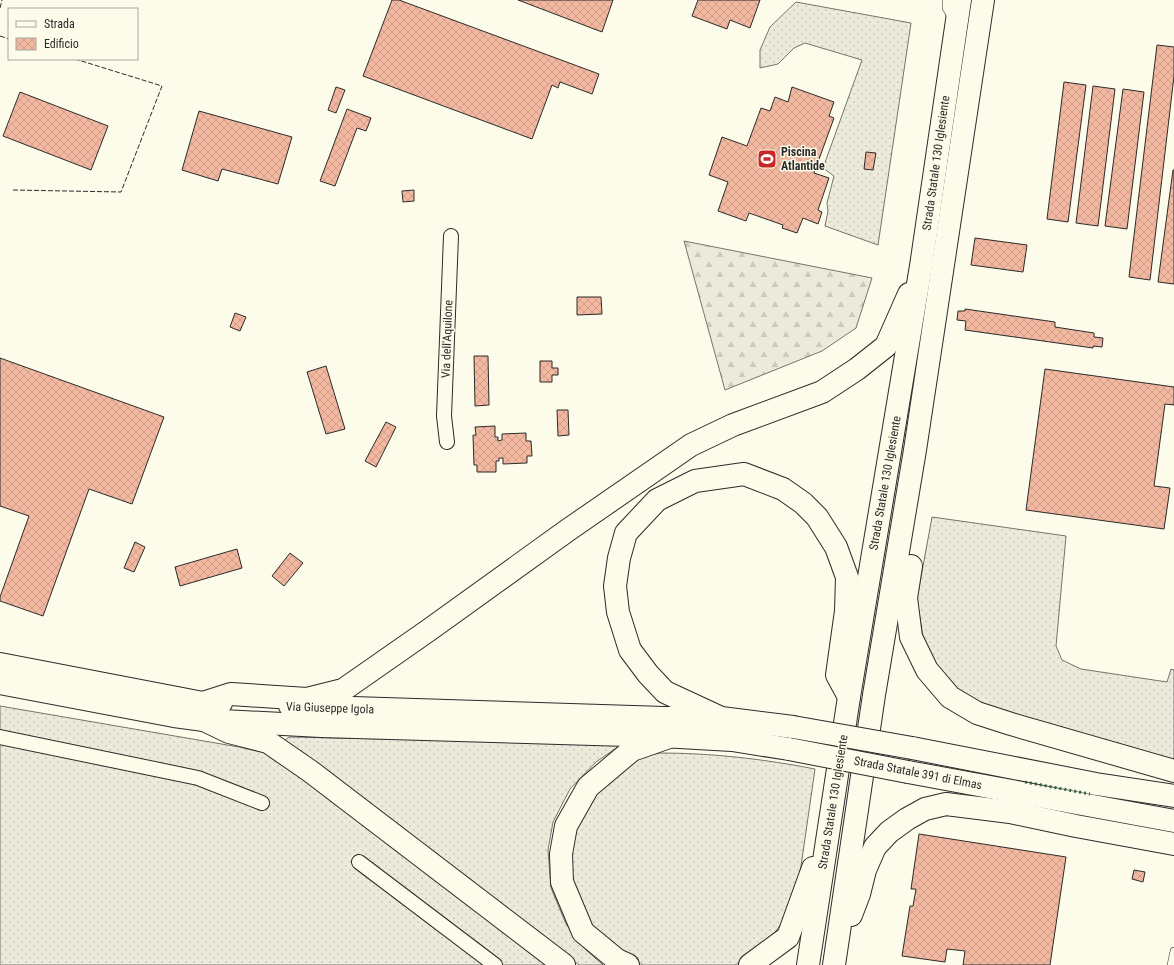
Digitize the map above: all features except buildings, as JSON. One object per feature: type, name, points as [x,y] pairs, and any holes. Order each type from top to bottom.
[{"type":"main road","name":"Strada Statale 130 Iglesiente","points":[[808,965],[849,697],[921,266],[960,0]]},
{"type":"main road","name":"Strada Statale 130 Iglesiente","points":[[834,961],[874,695],[915,450],[983,0]]},
{"type":"main road","points":[[564,965],[310,771],[268,742],[229,732],[203,712],[231,694],[307,698],[343,690],[430,630],[568,530],[691,445],[733,425],[822,392],[857,369],[886,346],[921,266]]},
{"type":"main road","points":[[915,450],[921,491],[906,598],[911,637],[927,670],[950,697],[977,713],[1174,771]]},
{"type":"main road","points":[[721,718],[665,692],[652,679],[630,650],[618,612],[615,586],[619,558],[626,533],[657,500],[695,481],[744,474],[783,489],[803,503],[817,517],[836,547],[847,577],[846,611],[837,675],[849,697]]},
{"type":"main road","name":"Via Giuseppe Igola","points":[[0,664],[203,712]]},
{"type":"main road","name":"Via Giuseppe Igola","points":[[0,683],[174,716],[203,712],[326,708],[666,730]]},
{"type":"main road","name":"Strada Statale 391 di Elmas","points":[[666,730],[721,718],[792,727],[912,748],[1096,784],[1174,796]]},
{"type":"main road","points":[[628,965],[617,960],[583,932],[562,882],[561,854],[566,826],[588,787],[632,750],[666,730]]},
{"type":"main road","name":"Strada Statale 391 di Elmas","points":[[666,730],[789,749],[1174,821]]},
{"type":"main road","points":[[834,961],[859,894],[865,870],[875,847],[889,832],[907,819],[925,809],[946,804],[1010,812],[1174,844]]},
{"type":"main road","points":[[750,965],[788,936],[830,824]]},
{"type":"street","name":"Via dell'Aquilone","points":[[447,442],[444,416],[451,236]]},
{"type":"street","points":[[0,736],[198,778],[262,803]]},
{"type":"street","points":[[359,862],[495,965]]},
{"type":"lane","points":[[946,0],[946,8],[956,25]]},
{"type":"lane","points":[[1171,965],[1174,951]]},
{"type":"green space","points":[[796,2],[911,23],[878,245],[825,226],[828,211],[827,203],[834,176],[823,168],[862,60],[805,43],[794,48],[778,64],[760,68],[760,50],[770,27]]},
{"type":"green space","points":[[684,241],[872,278],[856,328],[822,351],[725,390]]},
{"type":"green space","points":[[932,517],[1066,536],[1056,646],[1062,660],[1081,669],[1167,682],[1171,669],[1174,670],[1174,762],[986,705],[971,698],[953,685],[939,669],[924,643],[917,599]]},
{"type":"green space","points":[[0,706],[239,747],[269,754],[283,762],[548,965],[0,965]]},
{"type":"green space","points":[[289,737],[622,744],[596,762],[570,789],[553,822],[548,850],[551,888],[566,924],[586,950],[603,965],[579,965],[457,870],[284,741]]},
{"type":"green space","points":[[659,753],[738,757],[815,769],[798,887],[784,920],[770,939],[750,958],[735,965],[643,965],[620,954],[597,934],[580,908],[569,880],[568,852],[578,819],[592,791],[636,759]]},
{"type":"hedge","points":[[1025,782],[1090,794]]},
{"type":"fence","points":[[0,8],[2,0]]},
{"type":"fence","points":[[0,36],[8,39]]},
{"type":"fence","points":[[13,190],[121,192],[162,86],[78,60]]},
{"type":"place","name":"Piscina Atlantide","points":[[767,159]]}]
